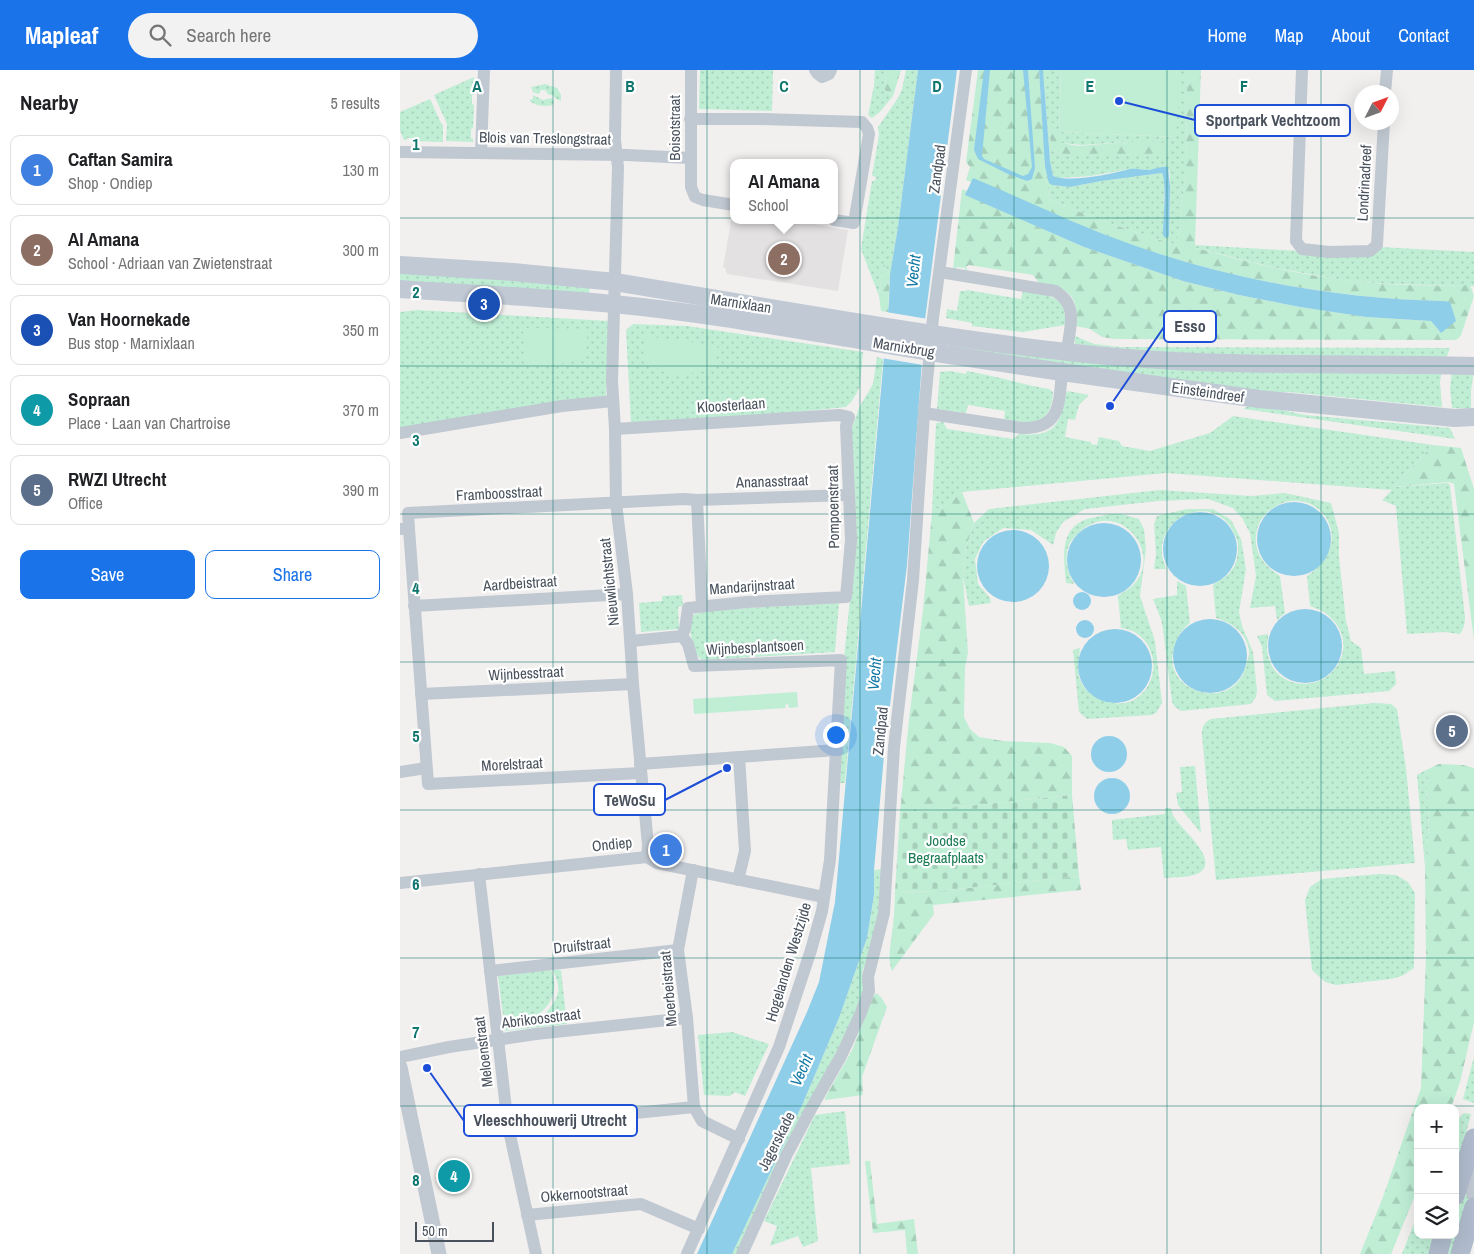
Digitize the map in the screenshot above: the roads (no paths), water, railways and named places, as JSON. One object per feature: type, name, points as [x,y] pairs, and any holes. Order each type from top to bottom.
[{"type":"main road","name":"Marnixlaan","points":[[400,265],[512,272],[615,282],[866,332]]},
{"type":"main road","name":"Marnixlaan","points":[[400,289],[542,297],[615,304],[721,318],[866,332]]},
{"type":"main road","name":"Marnixbrug","points":[[866,332],[945,336]]},
{"type":"main road","name":"Marnixbrug","points":[[866,332],[943,354]]},
{"type":"main road","name":"Einsteindreef","points":[[945,336],[1024,348],[1204,363],[1474,366]]},
{"type":"main road","name":"Einsteindreef","points":[[943,354],[1062,372],[1305,404],[1454,418],[1474,417]]},
{"type":"main road","points":[[1456,1194],[1470,1168],[1474,1138]]},
{"type":"main road","points":[[1460,1254],[1474,1207]]},
{"type":"main road","points":[[1438,1254],[1443,1239]]},
{"type":"street","points":[[481,153],[484,70]]},
{"type":"street","points":[[615,304],[618,167],[616,156],[616,70]]},
{"type":"street","name":"Boisotstraat","points":[[691,70],[691,186],[695,197],[730,204]]},
{"type":"street","points":[[815,70],[822,77],[829,74],[831,70]]},
{"type":"street","name":"Zandpad","points":[[869,991],[868,977],[884,912],[894,747],[913,580],[924,413],[933,318],[966,70]]},
{"type":"street","name":"Londrinadreef","points":[[1302,70],[1296,241],[1302,249],[1329,252],[1370,251],[1377,245],[1384,130]]},
{"type":"street","points":[[1386,85],[1387,70]]},
{"type":"street","points":[[690,119],[758,118],[862,122],[869,134],[854,223],[838,221]]},
{"type":"street","name":"Blois van Treslongstraat","points":[[400,152],[690,158]]},
{"type":"street","points":[[940,272],[1055,291],[1061,294],[1067,301],[1072,315],[1067,352]]},
{"type":"street","name":"Nieuwlichtstraat","points":[[615,304],[612,380],[616,503],[627,594],[633,684],[648,845],[647,857]]},
{"type":"street","points":[[924,413],[1022,428],[1035,428],[1045,425],[1053,418],[1058,408],[1062,372]]},
{"type":"street","points":[[400,433],[562,406],[613,401]]},
{"type":"street","name":"Kloosterlaan","points":[[615,428],[839,415],[849,417]]},
{"type":"street","name":"Pompoenstraat","points":[[846,597],[851,540],[848,495],[849,452],[846,426],[849,417]]},
{"type":"street","name":"Ananasstraat","points":[[616,503],[684,499],[848,495]]},
{"type":"street","points":[[697,500],[702,606]]},
{"type":"street","name":"Framboosstraat","points":[[404,529],[408,513],[616,503]]},
{"type":"street","points":[[400,772],[426,768],[414,606],[404,529]]},
{"type":"street","name":"Aardbeistraat","points":[[414,606],[627,594]]},
{"type":"street","name":"Mandarijnstraat","points":[[682,636],[688,608],[846,597]]},
{"type":"street","points":[[631,641],[682,636]]},
{"type":"street","name":"Wijnbesplantsoen","points":[[682,636],[688,644],[694,666],[841,660]]},
{"type":"street","name":"Hogelanden Westzijde","points":[[687,1254],[739,1139],[786,1026],[811,950],[824,897],[830,860],[838,750],[841,660]]},
{"type":"street","name":"Wijnbesstraat","points":[[421,694],[633,684]]},
{"type":"street","name":"Morelstraat","points":[[426,768],[428,784],[641,769],[739,757],[838,750]]},
{"type":"street","points":[[738,880],[745,851],[739,757]]},
{"type":"street","name":"Ondiep","points":[[400,883],[647,857],[657,863],[824,897]]},
{"type":"street","name":"Moerbeistraat","points":[[693,870],[678,950],[687,1018],[694,1107]]},
{"type":"street","name":"Meloenstraat","points":[[479,874],[508,1126],[536,1254]]},
{"type":"street","name":"Druifstraat","points":[[490,971],[678,950]]},
{"type":"street","name":"Jagerskade","points":[[742,1254],[786,1156],[841,1056],[869,991]]},
{"type":"street","name":"Abrikoosstraat","points":[[400,1057],[536,1034],[687,1018]]},
{"type":"street","points":[[400,1067],[404,1107],[439,1254]]},
{"type":"street","points":[[508,1126],[694,1107],[702,1120],[739,1139]]},
{"type":"street","points":[[1470,1168],[1474,1194]]},
{"type":"street","name":"Okkernootstraat","points":[[528,1215],[641,1204],[699,1230]]},
{"type":"water","name":"Vecht","points":[[918,70],[957,70],[925,320],[907,565],[884,755],[874,870],[874,895],[867,938],[839,1018],[803,1103],[732,1254],[697,1254],[819,982],[835,902],[890,274],[898,227]]},
{"type":"water","points":[[984,70],[990,70],[982,156],[984,159],[1023,176],[1028,174],[1032,167],[1023,70],[1028,70],[1035,168],[1032,179],[1027,181],[1008,174],[978,159],[974,150]]},
{"type":"water","points":[[1039,70],[1043,70],[1050,161],[1053,176],[1070,179],[1130,169],[1149,170],[1168,167],[1170,186],[1169,236],[1165,238],[1163,235],[1165,194],[1162,173],[1070,187],[1049,183],[1045,167]]},
{"type":"water","points":[[973,178],[1092,230],[1171,257],[1247,278],[1325,292],[1450,302],[1456,321],[1441,333],[1431,321],[1366,317],[1300,307],[1239,295],[1183,281],[1084,247],[965,195]]},
{"type":"water","points":[[1294,502],[1308,505],[1320,513],[1328,525],[1331,539],[1328,553],[1320,565],[1308,573],[1294,576],[1280,573],[1268,565],[1260,553],[1257,539],[1260,525],[1268,513],[1280,505]]},
{"type":"water","points":[[1200,512],[1214,515],[1226,523],[1234,535],[1237,549],[1234,563],[1226,575],[1214,583],[1200,586],[1186,583],[1174,575],[1166,563],[1163,549],[1166,535],[1174,523],[1186,515]]},
{"type":"water","points":[[1104,523],[1118,526],[1130,534],[1138,546],[1141,560],[1138,574],[1130,586],[1118,594],[1104,597],[1090,594],[1078,586],[1070,574],[1067,560],[1070,546],[1078,534],[1090,526]]},
{"type":"water","points":[[1020,530],[1039,540],[1047,552],[1049,566],[1047,580],[1039,592],[1027,600],[1006,602],[987,592],[979,580],[977,559],[987,540],[999,532]]},
{"type":"water","points":[[1082,592],[1090,597],[1091,601],[1086,609],[1082,610],[1074,605],[1073,601],[1078,593]]},
{"type":"water","points":[[1305,609],[1319,612],[1331,620],[1339,632],[1342,646],[1339,660],[1331,672],[1319,680],[1305,683],[1291,680],[1279,672],[1271,660],[1268,646],[1271,632],[1279,620],[1291,612]]},
{"type":"water","points":[[1210,619],[1224,622],[1236,630],[1244,642],[1247,656],[1244,670],[1236,682],[1224,690],[1210,693],[1196,690],[1184,682],[1176,670],[1173,656],[1176,642],[1184,630],[1196,622]]},
{"type":"water","points":[[1085,620],[1093,625],[1094,629],[1089,637],[1085,638],[1077,633],[1076,629],[1081,621]]},
{"type":"water","points":[[1115,629],[1129,632],[1141,640],[1149,652],[1152,666],[1149,680],[1141,692],[1129,700],[1115,703],[1101,700],[1089,692],[1081,680],[1078,666],[1081,652],[1089,640],[1101,632]]},
{"type":"water","points":[[1109,736],[1122,741],[1127,754],[1122,767],[1109,772],[1096,767],[1091,754],[1096,741]]},
{"type":"water","points":[[1112,778],[1119,779],[1125,783],[1129,789],[1129,803],[1125,809],[1119,813],[1112,814],[1105,813],[1099,809],[1095,803],[1094,796],[1095,789],[1099,783],[1105,779]]},
{"type":"place","name":"Sportpark Vechtzoom","points":[[1119,101]]},
{"type":"place","name":"Al Amana","points":[[784,259]]},
{"type":"place","name":"Van Hoornekade","points":[[484,304]]},
{"type":"place","name":"Esso","points":[[1110,406]]},
{"type":"place","name":"RWZI Utrecht","points":[[1452,731]]},
{"type":"place","name":"TeWoSu","points":[[727,768]]},
{"type":"place","name":"Caftan Samira","points":[[666,850]]},
{"type":"place","name":"Vleeschhouwerij Utrecht","points":[[427,1068]]},
{"type":"place","name":"Sopraan","points":[[454,1176]]},
{"type":"park label","name":"Joodse Begraafplaats","points":[[946,848]]}]
